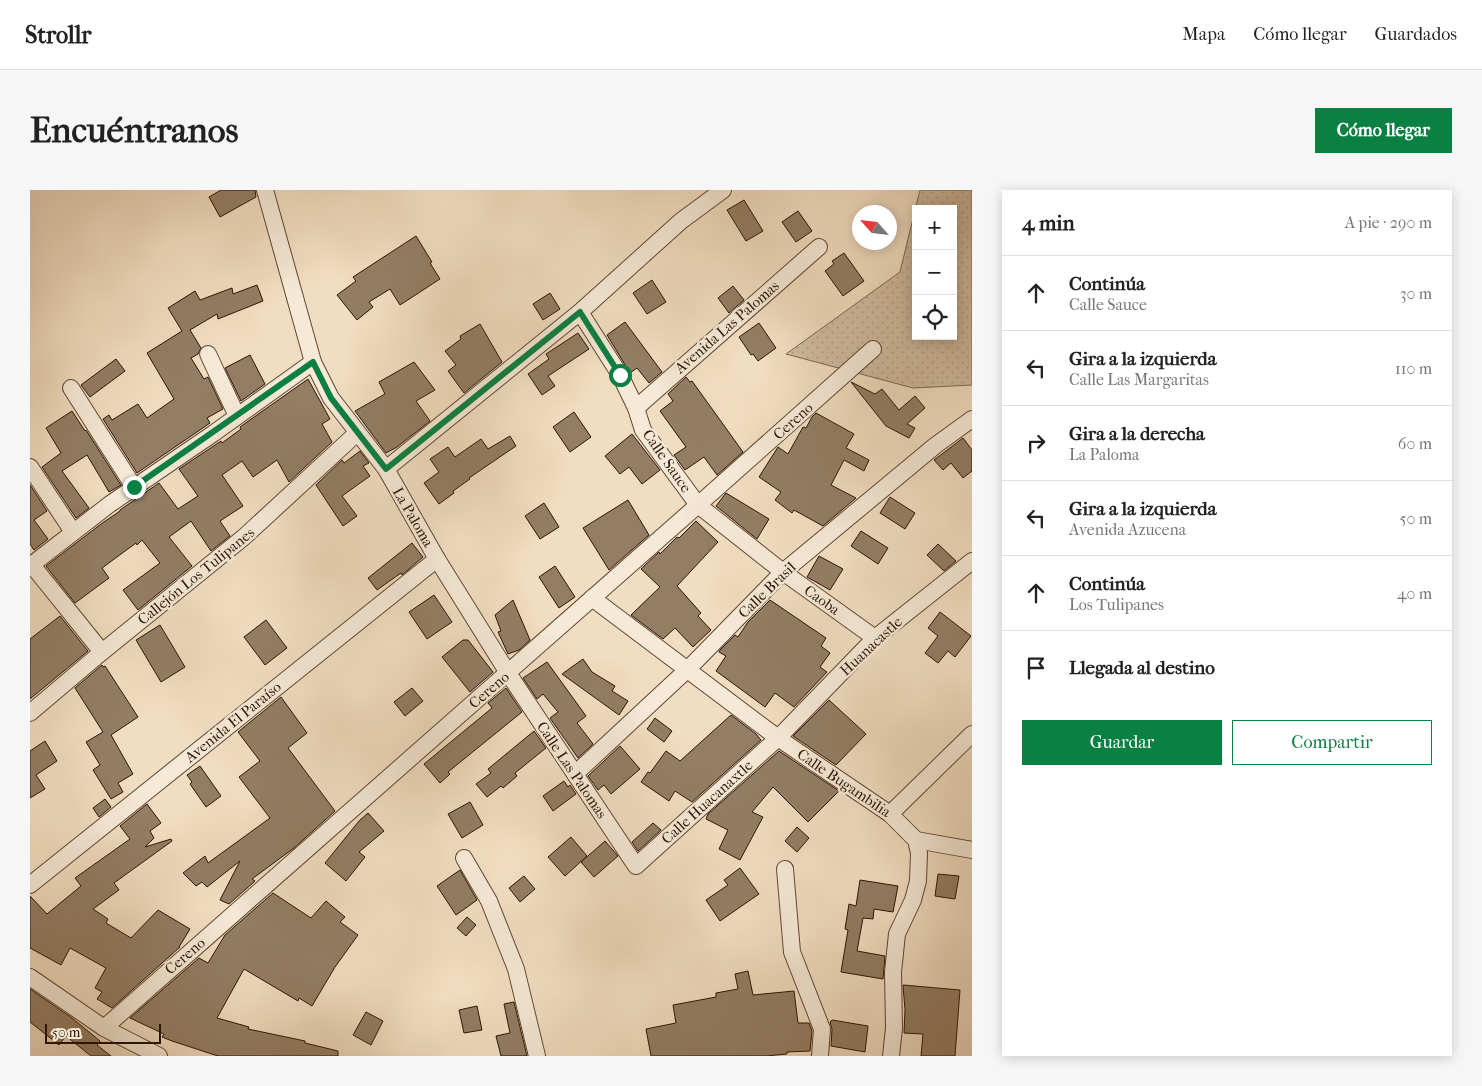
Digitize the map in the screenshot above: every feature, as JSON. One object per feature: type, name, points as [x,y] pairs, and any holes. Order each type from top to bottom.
[{"type":"street","name":"La Paloma","points":[[265,190],[313,362],[331,398],[386,469],[437,559],[508,673]]},
{"type":"street","points":[[386,469],[580,312],[681,221],[723,190]]},
{"type":"street","name":"Avenida Las Palomas","points":[[636,408],[819,247]]},
{"type":"street","name":"Calle Sauce","points":[[580,312],[620,375],[636,408],[643,430],[698,505]]},
{"type":"street","name":"Cereno","points":[[104,1028],[873,349]]},
{"type":"street","points":[[208,354],[237,416]]},
{"type":"street","points":[[102,652],[31,565],[134,487],[214,433],[313,362]]},
{"type":"street","points":[[72,388],[134,487]]},
{"type":"street","name":"Calle Brasil","points":[[575,774],[688,669],[783,572],[936,445],[972,420]]},
{"type":"street","name":"Callejón Los Tulipanes","points":[[30,714],[102,652],[244,537],[357,433]]},
{"type":"street","points":[[30,467],[74,532]]},
{"type":"street","name":"Caoba","points":[[698,505],[783,572],[876,638]]},
{"type":"street","name":"Avenida El Paraíso","points":[[30,884],[437,559]]},
{"type":"street","name":"Huanacastle","points":[[778,738],[876,638],[972,562]]},
{"type":"street","name":"Calle Bugambilia","points":[[592,598],[778,738],[890,814],[916,840]]},
{"type":"street","name":"Calle Las Palomas","points":[[508,673],[636,866]]},
{"type":"street","points":[[890,814],[972,734]]},
{"type":"street","name":"Calle Huacanaxtle","points":[[636,866],[778,738]]},
{"type":"street","points":[[891,1056],[894,1028],[894,972],[898,934],[913,900],[918,881],[920,852],[916,840],[972,850]]},
{"type":"street","points":[[464,858],[489,901],[516,969],[537,1056]]},
{"type":"street","points":[[785,869],[792,952],[822,1029],[820,1056]]},
{"type":"street","points":[[30,976],[104,1028],[160,1056]]},
{"type":"shaded area","points":[[920,190],[972,190],[972,385],[913,388],[786,354],[900,272],[912,223],[912,340],[957,340],[957,205],[916,205]]},
{"type":"building","points":[[221,190],[255,190],[256,197],[220,217],[209,197]]},
{"type":"building","points":[[744,200],[763,231],[746,241],[727,210]]},
{"type":"building","points":[[798,211],[812,231],[796,242],[782,222]]},
{"type":"building","points":[[416,236],[440,279],[400,305],[390,289],[369,302],[373,307],[357,320],[337,295],[356,281],[353,277]]},
{"type":"building","points":[[844,253],[864,281],[843,296],[825,271],[834,264],[832,261]]},
{"type":"building","points":[[652,280],[666,302],[647,314],[633,293]]},
{"type":"building","points":[[257,285],[263,301],[218,319],[217,314],[190,330],[201,348],[198,354],[191,358],[204,379],[208,377],[223,409],[207,418],[210,423],[137,473],[103,419],[109,415],[112,420],[138,404],[147,418],[174,399],[147,353],[182,331],[168,308],[195,291],[200,300],[232,288],[233,294]]},
{"type":"building","points":[[733,286],[744,300],[729,313],[718,298]]},
{"type":"building","points":[[550,293],[560,309],[543,320],[533,304]]},
{"type":"building","points":[[625,322],[662,372],[649,383],[637,368],[630,373],[607,335]]},
{"type":"building","points":[[759,323],[776,348],[758,361],[753,354],[751,355],[739,337]]},
{"type":"building","points":[[480,324],[502,362],[464,393],[448,371],[456,365],[445,351],[461,339],[460,336]]},
{"type":"building","points":[[578,333],[589,349],[548,376],[555,386],[542,395],[528,374],[549,359],[546,354]]},
{"type":"building","points":[[250,355],[265,384],[241,401],[225,368]]},
{"type":"building","points":[[116,359],[125,371],[90,397],[81,385]]},
{"type":"building","points":[[414,362],[435,390],[416,401],[430,421],[397,447],[386,453],[355,411],[385,394],[379,382]]},
{"type":"building","points":[[686,377],[690,382],[692,381],[743,452],[717,475],[704,457],[685,470],[674,455],[686,447],[660,411],[673,401],[668,394]]},
{"type":"building","points":[[308,379],[330,419],[322,424],[332,442],[289,482],[277,460],[253,477],[242,461],[222,475],[243,506],[220,521],[230,536],[211,551],[191,521],[169,537],[192,566],[138,610],[123,590],[160,563],[142,540],[102,568],[109,578],[75,603],[46,566],[159,483],[178,509],[198,496],[179,469],[221,441],[222,443],[241,429],[240,427]]},
{"type":"building","points":[[851,382],[875,394],[882,389],[899,410],[915,396],[925,408],[907,424],[915,428],[909,438],[886,426]]},
{"type":"building","points":[[72,411],[121,485],[109,492],[87,455],[62,471],[89,508],[76,518],[42,467],[61,453],[46,428]]},
{"type":"building","points":[[574,412],[591,437],[570,452],[553,427]]},
{"type":"building","points":[[816,413],[854,434],[846,448],[869,460],[864,471],[844,460],[831,485],[856,498],[823,526],[794,510],[792,513],[775,500],[781,492],[759,477],[778,447],[788,454],[803,427],[806,428]]},
{"type":"building","points":[[632,434],[660,470],[642,484],[629,467],[620,474],[605,456]]},
{"type":"building","points":[[510,436],[516,446],[469,478],[453,491],[454,493],[439,504],[424,483],[439,472],[430,459],[448,447],[455,457],[481,439],[488,449]]},
{"type":"building","points":[[963,438],[972,450],[972,471],[963,478],[951,463],[943,470],[934,460]]},
{"type":"building","points":[[360,451],[369,463],[363,466],[370,476],[342,496],[357,516],[343,526],[316,485],[342,460],[344,463]]},
{"type":"building","points":[[30,485],[47,511],[34,520],[48,539],[34,550],[30,544]]},
{"type":"building","points":[[726,493],[769,519],[757,539],[716,506]]},
{"type":"building","points":[[890,497],[915,513],[905,529],[880,513]]},
{"type":"building","points":[[628,500],[649,535],[609,570],[583,528]]},
{"type":"building","points":[[544,503],[559,527],[540,539],[525,516]]},
{"type":"building","points":[[696,521],[718,542],[677,586],[701,613],[698,616],[711,630],[693,647],[675,628],[663,639],[631,615],[660,587],[641,569],[677,537],[679,538]]},
{"type":"building","points":[[861,531],[888,548],[878,564],[851,546]]},
{"type":"building","points":[[412,543],[423,557],[402,575],[401,573],[377,590],[368,578]]},
{"type":"building","points":[[938,544],[956,561],[944,571],[927,555]]},
{"type":"building","points":[[819,556],[843,569],[830,590],[807,577]]},
{"type":"building","points":[[555,566],[575,597],[559,608],[539,577]]},
{"type":"building","points":[[434,595],[452,622],[427,639],[409,612]]},
{"type":"building","points":[[513,600],[530,640],[519,650],[508,654],[498,632],[501,631],[495,615]]},
{"type":"building","points":[[770,600],[826,638],[821,646],[830,653],[820,667],[827,672],[794,707],[775,693],[765,707],[716,671],[726,656],[719,652],[720,650],[735,635],[738,637],[748,622]]},
{"type":"building","points":[[940,612],[971,636],[955,657],[948,651],[938,663],[925,653],[938,636],[928,628]]},
{"type":"building","points":[[60,616],[88,651],[30,699],[30,639]]},
{"type":"building","points":[[266,620],[287,648],[265,665],[244,637]]},
{"type":"building","points":[[160,625],[185,667],[161,682],[136,640]]},
{"type":"building","points":[[463,640],[468,640],[493,672],[470,692],[442,657]]},
{"type":"building","points":[[583,659],[592,672],[615,686],[612,691],[628,701],[619,715],[562,674]]},
{"type":"building","points":[[547,662],[586,716],[577,723],[593,744],[578,758],[550,718],[558,712],[543,694],[537,699],[523,678]]},
{"type":"building","points":[[102,665],[103,667],[105,666],[138,717],[111,735],[133,774],[118,783],[123,792],[111,799],[93,770],[100,765],[86,742],[103,732],[75,688]]},
{"type":"building","points":[[412,688],[423,701],[405,716],[394,702]]},
{"type":"building","points":[[506,688],[522,712],[448,772],[450,774],[440,783],[424,764],[492,708],[488,703]]},
{"type":"building","points":[[281,697],[307,733],[288,748],[335,811],[294,848],[252,879],[255,881],[229,904],[220,900],[240,861],[207,887],[202,882],[196,886],[183,873],[205,856],[208,863],[270,818],[239,777],[260,761],[238,732]]},
{"type":"building","points":[[829,700],[866,734],[836,765],[793,736]]},
{"type":"building","points":[[731,715],[761,740],[692,802],[675,791],[669,801],[641,782],[666,751],[680,761]]},
{"type":"building","points":[[655,718],[672,731],[664,742],[647,729]]},
{"type":"building","points":[[534,731],[546,748],[515,773],[517,776],[503,788],[501,786],[487,797],[476,784],[491,773],[488,769]]},
{"type":"building","points":[[45,741],[57,761],[36,775],[45,789],[30,798],[30,751]]},
{"type":"building","points":[[620,746],[640,769],[611,794],[604,785],[598,790],[588,776]]},
{"type":"building","points":[[779,751],[839,791],[808,822],[773,787],[752,812],[763,817],[740,860],[719,849],[728,830],[706,819],[708,814]]},
{"type":"building","points":[[200,766],[221,796],[206,807],[190,784],[192,782],[187,775]]},
{"type":"building","points":[[564,781],[568,787],[570,785],[576,794],[553,811],[543,796]]},
{"type":"building","points":[[105,799],[111,807],[99,817],[93,808]]},
{"type":"building","points":[[470,802],[483,825],[462,838],[448,814]]},
{"type":"building","points":[[147,804],[161,823],[150,831],[154,838],[145,847],[171,839],[172,841],[114,883],[119,890],[93,909],[108,919],[106,923],[131,938],[158,910],[190,929],[180,947],[112,1008],[97,999],[102,992],[95,988],[106,968],[70,948],[61,965],[30,948],[30,896],[47,914],[81,886],[75,878],[130,839],[120,826]]},
{"type":"building","points":[[368,813],[384,831],[359,852],[365,857],[346,881],[325,863],[359,821]]},
{"type":"building","points":[[653,823],[661,830],[638,851],[632,842]]},
{"type":"building","points":[[797,827],[809,838],[797,852],[785,841]]},
{"type":"building","points":[[571,837],[587,856],[565,876],[548,857]]},
{"type":"building","points":[[605,841],[618,856],[594,877],[581,862]]},
{"type":"building","points":[[740,868],[759,894],[720,921],[706,900],[728,885],[724,880]]},
{"type":"building","points":[[460,870],[477,900],[456,915],[437,886]]},
{"type":"building","points":[[938,874],[959,876],[955,899],[935,896]]},
{"type":"building","points":[[524,876],[535,889],[520,902],[509,888]]},
{"type":"building","points":[[860,880],[898,886],[893,912],[874,909],[873,919],[863,918],[857,951],[885,956],[883,979],[841,972],[848,930],[845,929],[849,904],[856,906]]},
{"type":"building","points":[[273,893],[311,918],[326,901],[345,917],[340,922],[358,935],[335,967],[312,1006],[299,998],[298,1001],[244,969],[217,1018],[249,1027],[248,1029],[305,1041],[305,1043],[338,1051],[338,1056],[218,1056],[162,1037],[164,1034],[130,1018],[199,958],[208,963],[225,935]]},
{"type":"building","points":[[467,917],[476,925],[466,936],[457,928]]},
{"type":"building","points":[[748,971],[753,995],[794,991],[798,1023],[809,1023],[812,1031],[810,1051],[787,1052],[787,1054],[766,1056],[651,1056],[646,1029],[676,1023],[673,1005],[716,997],[716,993],[738,989],[735,974]]},
{"type":"building","points":[[903,985],[960,990],[955,1056],[921,1056],[923,1034],[904,1033]]},
{"type":"building","points":[[30,989],[72,1018],[100,1041],[97,1045],[111,1056],[91,1056],[66,1036],[59,1045],[30,1022]]},
{"type":"building","points":[[514,1002],[527,1056],[501,1056],[496,1036],[510,1033],[504,1004]]},
{"type":"building","points":[[477,1006],[482,1030],[464,1033],[459,1010]]},
{"type":"building","points":[[366,1012],[383,1021],[371,1045],[353,1035]]},
{"type":"building","points":[[832,1020],[868,1026],[865,1052],[831,1046],[832,1029],[830,1022]]},
{"type":"route","points":[[134,487],[214,433],[313,362],[331,398],[386,469],[580,312],[620,375]]}]
